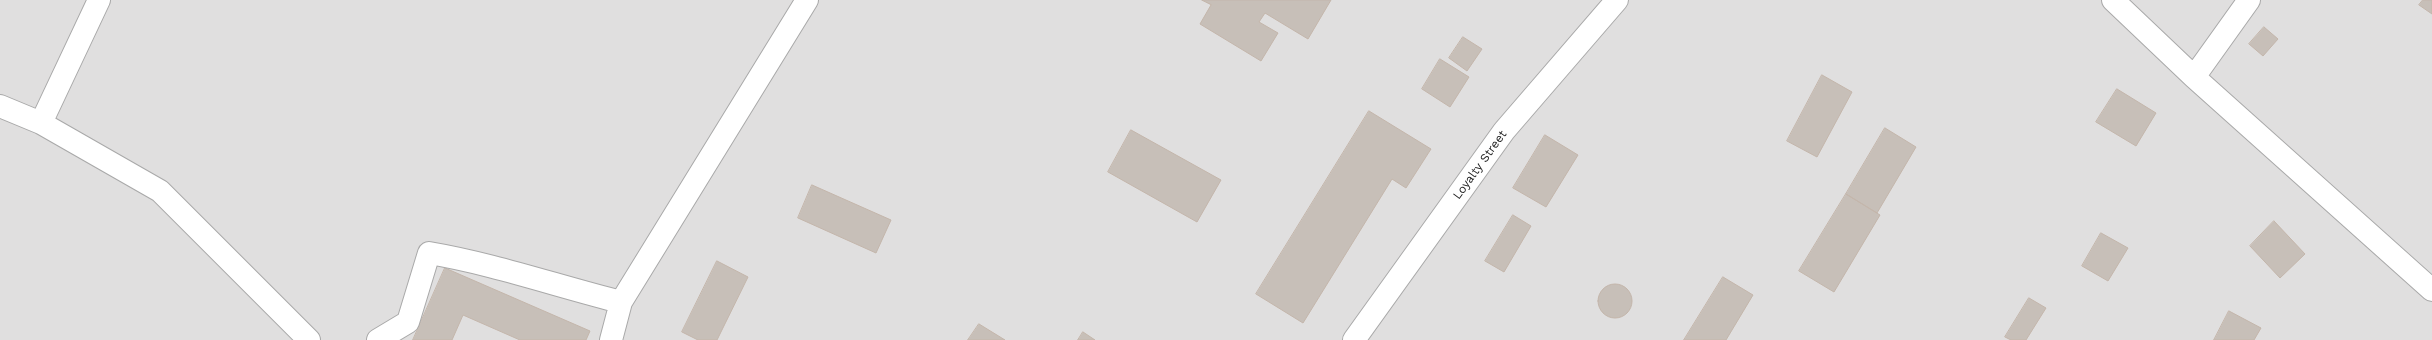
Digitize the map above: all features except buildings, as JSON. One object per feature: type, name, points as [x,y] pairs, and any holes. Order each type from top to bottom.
[{"type":"street","points":[[41,123],[99,0]]},
{"type":"street","points":[[611,340],[621,302],[807,0]]},
{"type":"street","name":"Loyalty Street","points":[[1354,340],[1504,131],[1617,0]]},
{"type":"street","points":[[2113,0],[2194,78],[2432,290]]},
{"type":"street","points":[[2194,78],[2249,0]]},
{"type":"street","points":[[0,106],[41,123],[160,191],[309,340]]},
{"type":"street","points":[[378,340],[408,322],[429,253],[468,260],[555,286],[621,302]]},
{"type":"shaded area","points":[[0,0],[2432,0],[2432,340],[0,340]]}]
